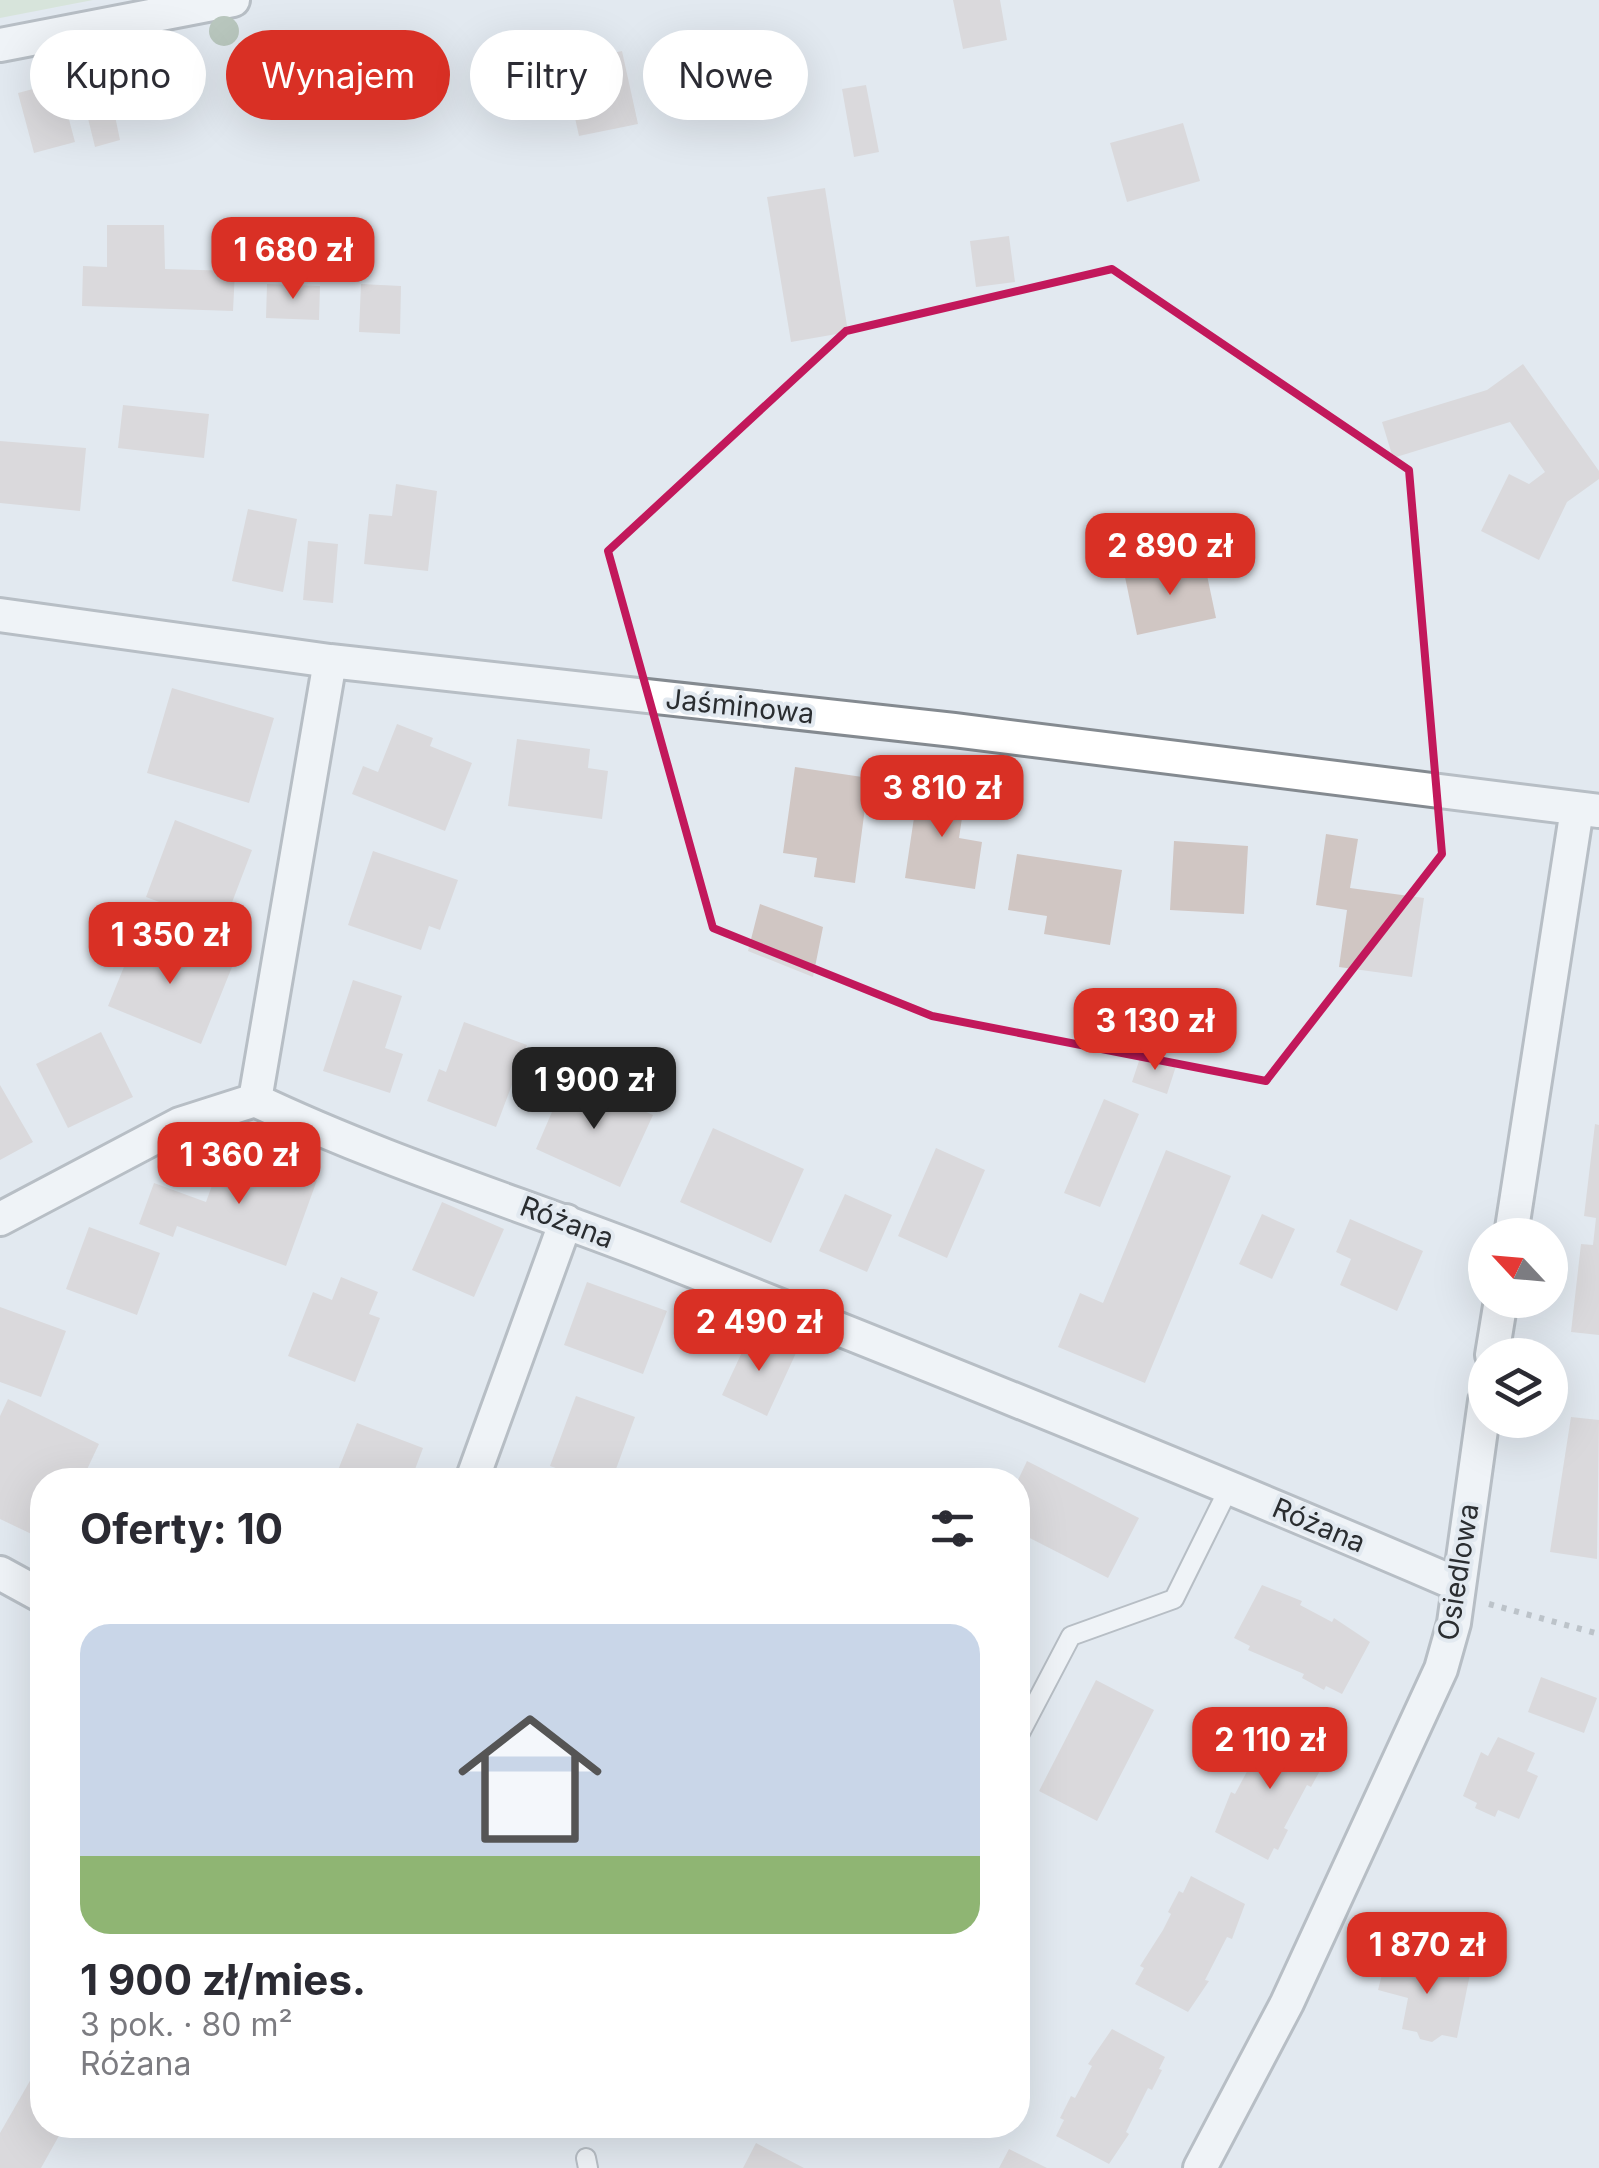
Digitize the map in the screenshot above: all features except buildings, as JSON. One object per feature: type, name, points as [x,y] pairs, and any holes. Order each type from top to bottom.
[{"type":"street","points":[[0,45],[234,0]]},
{"type":"street","name":"Jaśminowa","points":[[0,614],[330,661],[954,730],[1588,810]]},
{"type":"street","points":[[0,1219],[180,1124],[256,1100],[330,661]]},
{"type":"street","points":[[1514,1218],[1588,810]]},
{"type":"street","name":"Różana","points":[[256,1100],[306,1125],[566,1221],[1230,1486],[1457,1584]]},
{"type":"street","points":[[476,1468],[566,1221]]},
{"type":"street","name":"Osiedlowa","points":[[1200,2168],[1287,2004],[1441,1670],[1454,1623],[1479,1438]]},
{"type":"street","points":[[0,1573],[30,1589]]},
{"type":"lane","points":[[1030,1714],[1071,1636],[1174,1599],[1230,1486]]},
{"type":"path","points":[[1457,1584],[1491,1606],[1599,1634]]},
{"type":"highlighted area","points":[[1112,269],[1409,470],[1442,854],[1266,1081],[932,1016],[713,928],[608,551],[846,331]]},
{"type":"green space","points":[[0,0],[93,0],[0,18]]}]
